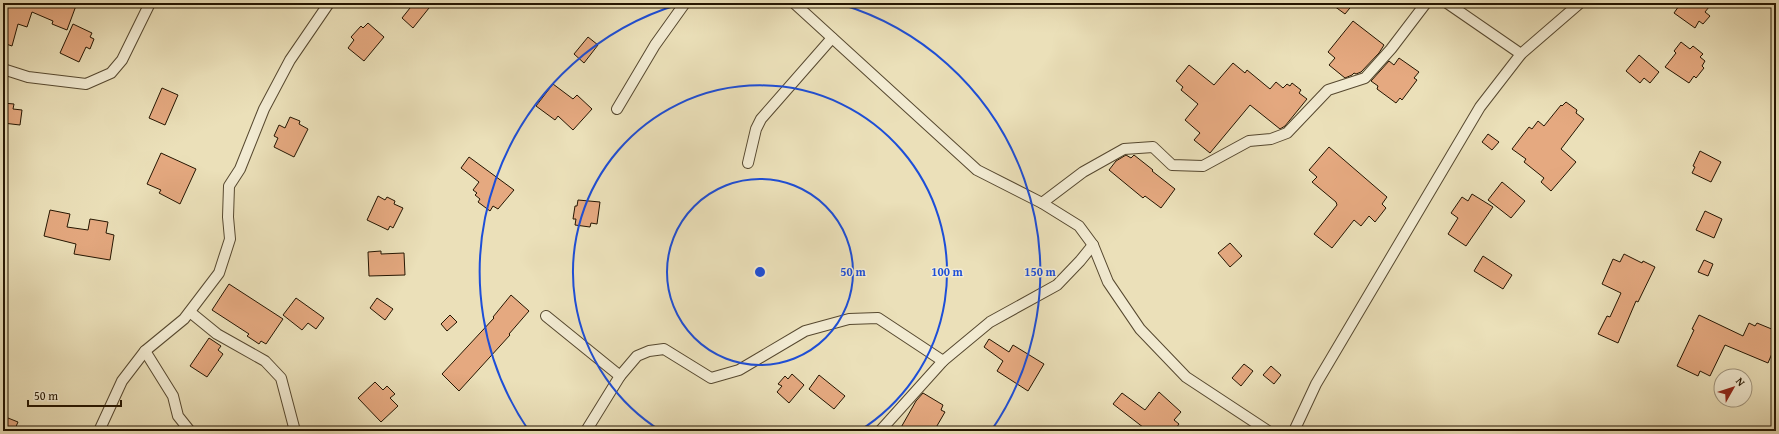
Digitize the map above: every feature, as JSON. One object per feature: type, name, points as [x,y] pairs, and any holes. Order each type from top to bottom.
[{"type":"street","points":[[3,69],[28,77],[86,84],[111,72],[122,60],[150,3]]},
{"type":"street","points":[[99,431],[122,380],[145,351],[184,319],[219,273],[230,239],[228,217],[229,186],[240,169],[264,109],[290,60],[329,3]]},
{"type":"street","points":[[618,109],[655,45],[685,3]]},
{"type":"street","points":[[794,3],[977,170],[1042,203],[1078,226],[1093,245],[1108,282],[1140,329],[1186,377],[1268,431]]},
{"type":"street","points":[[1042,203],[1082,172],[1124,149],[1153,147],[1172,165],[1203,166],[1249,141],[1271,139],[1287,133],[1328,90],[1365,78],[1391,49],[1426,3]]},
{"type":"street","points":[[1447,3],[1521,54]]},
{"type":"street","points":[[1460,3],[1463,14]]},
{"type":"street","points":[[1294,431],[1316,384],[1480,107],[1521,54],[1580,3]]},
{"type":"street","points":[[748,163],[756,129],[760,119],[832,38]]},
{"type":"street","points":[[880,431],[943,361],[990,322],[1056,285],[1080,261],[1093,245]]},
{"type":"street","points":[[190,312],[217,334],[265,361],[281,378],[295,431]]},
{"type":"street","points":[[546,316],[620,376]]},
{"type":"street","points":[[586,431],[620,376],[637,356],[649,351],[664,349],[711,378],[739,370],[805,331],[849,319],[878,318],[943,361]]},
{"type":"street","points":[[145,351],[173,396],[178,416],[190,431]]},
{"type":"building","points":[[3,3],[77,3],[67,30],[52,24],[53,21],[32,12],[27,27],[18,24],[12,46],[3,43],[3,26],[7,14],[3,12]]},
{"type":"building","points":[[414,3],[433,3],[413,28],[402,18]]},
{"type":"building","points":[[1330,3],[1354,3],[1345,14]]},
{"type":"building","points":[[1681,3],[1703,3],[1709,7],[1705,12],[1710,16],[1703,24],[1699,21],[1695,28],[1674,13]]},
{"type":"building","points":[[1353,21],[1384,45],[1379,53],[1361,72],[1356,74],[1354,73],[1345,78],[1329,65],[1335,58],[1328,52]]},
{"type":"building","points":[[368,23],[384,37],[364,61],[348,48],[354,40],[351,37],[361,26],[363,28]]},
{"type":"building","points":[[73,24],[92,33],[90,37],[94,39],[90,49],[86,47],[79,62],[60,53]]},
{"type":"building","points":[[588,37],[598,45],[584,63],[574,54]]},
{"type":"building","points":[[1681,42],[1690,49],[1693,46],[1703,54],[1700,57],[1705,61],[1702,66],[1704,68],[1696,78],[1694,76],[1689,83],[1665,67],[1676,53],[1674,51]]},
{"type":"building","points":[[1639,55],[1659,72],[1650,83],[1644,78],[1640,83],[1626,71]]},
{"type":"building","points":[[1399,58],[1419,72],[1414,78],[1417,80],[1402,100],[1400,98],[1396,103],[1377,89],[1378,86],[1371,81],[1389,61],[1394,65]]},
{"type":"building","points":[[1233,63],[1245,73],[1247,70],[1270,89],[1276,82],[1283,88],[1287,84],[1290,86],[1292,83],[1301,90],[1299,93],[1307,99],[1285,126],[1280,129],[1250,105],[1210,153],[1194,140],[1200,133],[1185,120],[1198,104],[1181,90],[1183,87],[1176,81],[1189,65],[1214,85]]},
{"type":"building","points":[[553,84],[573,99],[577,95],[592,109],[573,130],[558,116],[555,120],[536,106]]},
{"type":"building","points":[[162,88],[178,95],[165,125],[149,118]]},
{"type":"building","points":[[1566,102],[1577,110],[1576,113],[1584,119],[1561,149],[1576,162],[1551,191],[1541,182],[1544,178],[1524,162],[1526,159],[1512,149],[1529,127],[1532,129],[1538,121],[1544,126],[1561,105],[1562,106]]},
{"type":"building","points":[[3,103],[14,104],[13,109],[22,110],[20,125],[3,123]]},
{"type":"building","points":[[290,117],[300,121],[299,124],[308,129],[294,157],[274,147],[278,138],[274,136],[279,125],[285,128]]},
{"type":"building","points":[[1488,134],[1499,142],[1492,150],[1482,142]]},
{"type":"building","points":[[1329,147],[1387,197],[1382,204],[1386,208],[1375,222],[1369,216],[1361,226],[1354,220],[1332,248],[1314,234],[1337,205],[1336,202],[1312,182],[1317,177],[1309,170]]},
{"type":"building","points":[[1700,151],[1721,162],[1711,182],[1692,173],[1695,167],[1693,166]]},
{"type":"building","points":[[161,153],[196,169],[180,204],[159,193],[161,190],[147,184]]},
{"type":"building","points":[[1126,155],[1131,158],[1134,155],[1175,189],[1161,208],[1145,196],[1143,198],[1109,170],[1116,161]]},
{"type":"building","points":[[469,157],[514,190],[498,209],[493,206],[490,211],[478,202],[480,199],[475,195],[477,193],[473,190],[479,182],[461,168]]},
{"type":"building","points":[[1502,182],[1525,201],[1511,218],[1488,200]]},
{"type":"building","points":[[1472,194],[1493,207],[1466,246],[1448,234],[1458,218],[1451,213],[1462,197],[1468,201]]},
{"type":"building","points":[[378,196],[385,200],[387,197],[395,201],[394,204],[403,208],[393,228],[390,226],[388,230],[367,220]]},
{"type":"building","points":[[578,200],[600,202],[597,224],[591,223],[590,227],[575,225],[576,219],[573,219],[575,206],[577,206]]},
{"type":"building","points":[[50,210],[70,214],[67,227],[88,230],[90,219],[108,222],[106,233],[114,235],[110,260],[74,254],[76,244],[44,236]]},
{"type":"building","points":[[1705,211],[1722,219],[1714,238],[1696,230]]},
{"type":"building","points":[[1230,243],[1242,256],[1230,267],[1218,253]]},
{"type":"building","points":[[381,251],[381,254],[404,253],[405,275],[369,276],[368,252]]},
{"type":"building","points":[[1624,254],[1642,263],[1643,261],[1655,267],[1638,302],[1636,301],[1618,343],[1598,334],[1607,316],[1610,317],[1621,293],[1602,284],[1613,259],[1620,262]]},
{"type":"building","points":[[1483,256],[1512,275],[1503,289],[1474,271]]},
{"type":"building","points":[[1704,260],[1713,264],[1708,276],[1698,272]]},
{"type":"building","points":[[229,284],[283,319],[266,344],[261,341],[259,344],[247,336],[249,334],[212,310]]},
{"type":"building","points":[[511,295],[529,311],[509,334],[510,335],[459,391],[442,374],[494,318],[493,317]]},
{"type":"building","points":[[296,298],[324,318],[316,329],[308,323],[302,330],[283,315]]},
{"type":"building","points":[[377,298],[393,309],[385,320],[370,308]]},
{"type":"building","points":[[450,315],[457,322],[447,331],[441,324]]},
{"type":"building","points":[[1699,315],[1743,336],[1749,323],[1755,326],[1757,323],[1774,330],[1773,332],[1776,333],[1776,344],[1768,363],[1725,345],[1710,376],[1700,371],[1698,376],[1677,366],[1694,330],[1692,329]]},
{"type":"building","points":[[209,338],[221,346],[218,350],[223,354],[207,377],[190,366]]},
{"type":"building","points":[[989,339],[1009,352],[1013,345],[1044,364],[1028,391],[997,371],[1003,361],[984,347]]},
{"type":"building","points":[[1244,364],[1253,371],[1241,386],[1232,378]]},
{"type":"building","points":[[1271,366],[1281,375],[1274,384],[1263,375]]},
{"type":"building","points":[[792,374],[804,385],[789,403],[777,392],[782,386],[778,384],[785,376],[788,379]]},
{"type":"building","points":[[819,375],[845,396],[834,409],[809,389]]},
{"type":"building","points":[[375,382],[383,390],[387,386],[395,394],[390,398],[398,406],[381,422],[358,398]]},
{"type":"building","points":[[1159,392],[1181,412],[1174,420],[1179,424],[1174,431],[1148,431],[1113,404],[1122,393],[1145,410]]},
{"type":"building","points":[[923,393],[943,405],[941,410],[945,412],[934,431],[899,431],[916,401]]},
{"type":"building","points":[[3,416],[18,422],[14,431],[3,431]]}]
